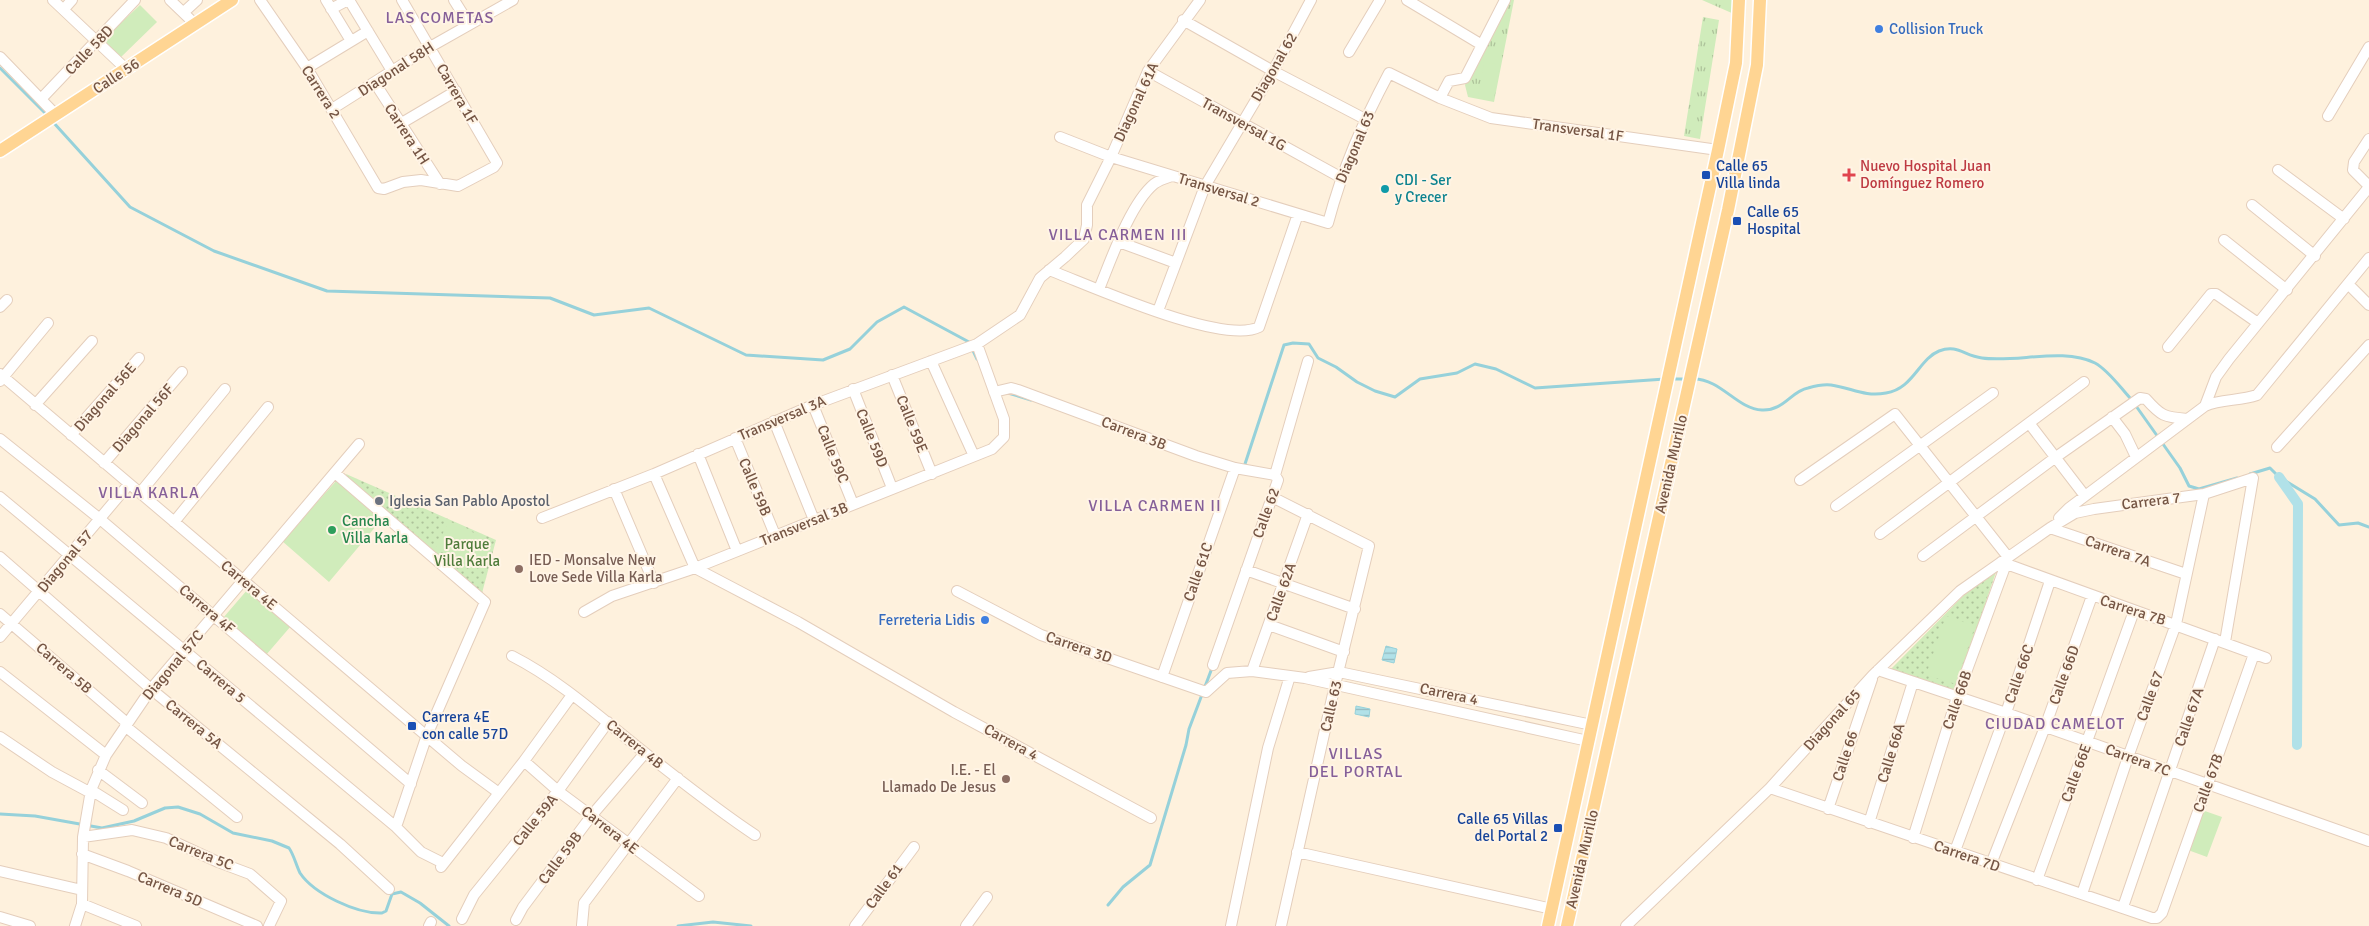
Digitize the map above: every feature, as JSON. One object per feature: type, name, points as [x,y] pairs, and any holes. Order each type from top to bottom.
[{"type":"main road","name":"Calle 56","points":[[0,151],[232,0]]},
{"type":"main road","name":"Avenida Murillo","points":[[1548,926],[1736,63],[1739,0]]},
{"type":"main road","name":"Avenida Murillo","points":[[1567,926],[1730,201],[1757,65],[1760,0]]},
{"type":"street","points":[[53,0],[126,70]]},
{"type":"street","points":[[64,10],[72,0]]},
{"type":"street","name":"Calle 58D","points":[[41,99],[135,0]]},
{"type":"street","points":[[170,0],[195,24]]},
{"type":"street","points":[[184,12],[197,0]]},
{"type":"street","name":"Carrera 2","points":[[260,0],[307,68],[378,188],[384,189],[403,182],[421,180],[440,184]]},
{"type":"street","points":[[351,41],[328,4],[348,0],[392,71]]},
{"type":"street","name":"Carrera 1F","points":[[402,0],[498,163],[458,186],[440,184]]},
{"type":"street","points":[[454,0],[468,24]]},
{"type":"street","name":"Diagonal 58H","points":[[332,109],[468,24],[513,0]]},
{"type":"street","name":"Diagonal 61A","points":[[1020,315],[1034,287],[1048,270],[1066,257],[1084,239],[1087,225],[1087,205],[1111,157],[1148,70],[1183,20],[1200,0]]},
{"type":"street","name":"Diagonal 62","points":[[1158,311],[1205,186],[1273,71],[1312,0]]},
{"type":"street","points":[[1349,52],[1380,0]]},
{"type":"street","points":[[1407,0],[1482,45]]},
{"type":"street","points":[[1440,98],[1449,81],[1465,78],[1505,0]]},
{"type":"street","points":[[1183,20],[1273,71],[1365,119]]},
{"type":"street","points":[[307,68],[368,31]]},
{"type":"street","points":[[2328,116],[2369,47]]},
{"type":"street","points":[[0,57],[56,115]]},
{"type":"street","name":"Transversal 1G","points":[[1148,70],[1340,177]]},
{"type":"street","name":"Transversal 1F","points":[[1389,73],[1440,98],[1491,118],[1718,150]]},
{"type":"street","name":"Diagonal 63","points":[[1328,223],[1340,177],[1365,119],[1389,73]]},
{"type":"street","name":"Carrera 1H","points":[[375,83],[440,184]]},
{"type":"street","points":[[400,124],[456,92]]},
{"type":"street","name":"Transversal 2","points":[[1060,137],[1111,157],[1328,223]]},
{"type":"street","points":[[2205,406],[2216,377],[2258,323],[2315,256],[2369,186],[2353,170],[2354,162],[2369,138]]},
{"type":"street","points":[[2278,170],[2344,219]]},
{"type":"street","points":[[1099,289],[1119,242],[1143,196],[1154,184],[1172,176]]},
{"type":"street","points":[[2252,205],[2315,256]]},
{"type":"street","points":[[1048,270],[1158,311],[1206,326],[1247,332],[1259,327],[1298,214]]},
{"type":"street","points":[[2224,240],[2287,290]]},
{"type":"street","points":[[1119,242],[1176,263]]},
{"type":"street","points":[[2050,528],[2069,508],[2205,406],[2213,402],[2244,400],[2257,395],[2369,258]]},
{"type":"street","points":[[2348,284],[2369,305]]},
{"type":"street","points":[[2168,347],[2211,294],[2216,294],[2258,323]]},
{"type":"street","name":"Transversal 3A","points":[[542,518],[654,474],[813,404],[977,344],[1020,315]]},
{"type":"street","points":[[1,378],[48,323]]},
{"type":"street","points":[[35,405],[92,341]]},
{"type":"street","points":[[977,344],[994,392]]},
{"type":"street","points":[[2277,447],[2369,345]]},
{"type":"street","name":"Diagonal 56E","points":[[71,435],[139,358]]},
{"type":"street","points":[[931,361],[974,456]]},
{"type":"street","name":"Calle 62","points":[[1213,665],[1278,480],[1275,475],[1308,361]]},
{"type":"street","name":"Diagonal 56F","points":[[104,463],[182,372]]},
{"type":"street","name":"Calle 59E","points":[[892,374],[932,474]]},
{"type":"street","name":"Carrera 4E","points":[[1,378],[244,580],[462,766],[499,793]]},
{"type":"street","points":[[1880,534],[2084,382]]},
{"type":"street","name":"Carrera 3B","points":[[994,392],[1011,388],[1018,390],[1196,456],[1235,468],[1275,475]]},
{"type":"street","points":[[140,493],[225,389]]},
{"type":"street","name":"Calle 59D","points":[[852,389],[892,488]]},
{"type":"street","name":"Transversal 3B","points":[[584,612],[612,596],[695,568],[992,449],[1004,437],[1004,419],[994,392]]},
{"type":"street","points":[[1836,506],[1994,393]]},
{"type":"street","points":[[1923,556],[2056,457],[2140,398],[2146,398],[2159,414],[2166,417],[2187,419]]},
{"type":"street","name":"Calle 59C","points":[[813,404],[853,504]]},
{"type":"street","points":[[174,522],[268,407]]},
{"type":"street","points":[[1800,480],[1895,414],[1976,517],[2005,561]]},
{"type":"street","points":[[2112,417],[2125,434],[2136,457]]},
{"type":"street","points":[[2166,417],[2176,428]]},
{"type":"street","points":[[774,421],[814,520]]},
{"type":"street","points":[[2029,423],[2085,496]]},
{"type":"street","name":"Calle 59B","points":[[735,438],[775,535]]},
{"type":"street","name":"Carrera 4F","points":[[0,439],[100,519],[411,784]]},
{"type":"street","name":"Diagonal 57C","points":[[75,926],[82,904],[83,834],[91,791],[98,770],[106,755],[151,689],[359,444]]},
{"type":"street","points":[[698,454],[737,551]]},
{"type":"street","name":"Calle 61C","points":[[1162,676],[1235,468]]},
{"type":"street","points":[[335,473],[484,602],[427,735],[396,827]]},
{"type":"street","points":[[654,474],[695,568]]},
{"type":"street","name":"Carrera 7","points":[[2050,528],[2074,513],[2094,508],[2204,494],[2254,478]]},
{"type":"street","name":"Calle 67A","points":[[2123,908],[2170,771],[2220,641],[2254,478]]},
{"type":"street","name":"Diagonal 57","points":[[0,636],[129,484]]},
{"type":"street","points":[[614,489],[654,583]]},
{"type":"street","name":"Calle 67","points":[[2082,894],[2128,757],[2176,624],[2204,494]]},
{"type":"street","name":"Carrera 5","points":[[0,497],[396,827],[421,852],[442,865],[499,793]]},
{"type":"street","points":[[1272,497],[1308,514]]},
{"type":"street","name":"Calle 63","points":[[1281,926],[1335,685],[1356,609],[1369,546],[1308,514]]},
{"type":"street","name":"Calle 62A","points":[[1252,671],[1308,514]]},
{"type":"street","name":"Diagonal 65","points":[[1626,926],[1770,788],[1876,673],[1960,591],[2050,528]]},
{"type":"street","name":"Carrera 7A","points":[[2050,528],[2186,574]]},
{"type":"street","name":"Carrera 5A","points":[[0,557],[151,689],[340,844],[390,889]]},
{"type":"street","name":"Carrera 7B","points":[[2005,561],[2050,581],[2176,624],[2266,658]]},
{"type":"street","name":"Calle 66B","points":[[1913,838],[1957,697],[2005,561]]},
{"type":"street","name":"Carrera 4","points":[[695,568],[798,622],[1151,818]]},
{"type":"street","points":[[1246,570],[1356,609]]},
{"type":"street","name":"Calle 66C","points":[[1955,851],[2006,713],[2050,581]]},
{"type":"street","name":"Carrera 3D","points":[[957,591],[1041,635],[1203,691]]},
{"type":"street","name":"Calle 66D","points":[[1991,864],[2045,726],[2092,596]]},
{"type":"street","name":"Calle 66E","points":[[2037,880],[2134,610]]},
{"type":"street","name":"Carrera 5B","points":[[0,614],[126,724],[237,817]]},
{"type":"street","points":[[1269,625],[1344,652]]},
{"type":"street","name":"Calle 67B","points":[[2162,913],[2254,654]]},
{"type":"street","name":"Carrera 4B","points":[[512,656],[534,667],[608,722],[644,753],[756,835]]},
{"type":"street","name":"Carrera 4","points":[[1203,691],[1227,672],[1252,671],[1305,678],[1588,741]]},
{"type":"street","points":[[0,672],[106,755]]},
{"type":"street","name":"Carrera 4","points":[[1305,678],[1339,672],[1592,725]]},
{"type":"street","name":"Carrera 7C","points":[[1876,673],[1913,682],[2045,726],[2369,841]]},
{"type":"street","name":"Calle 66","points":[[1828,808],[1876,673]]},
{"type":"street","points":[[1231,926],[1268,748],[1290,676]]},
{"type":"street","name":"Calle 66A","points":[[1869,823],[1913,682]]},
{"type":"street","points":[[499,793],[572,695]]},
{"type":"street","points":[[1523,727],[1528,711]]},
{"type":"street","name":"Calle 59A","points":[[462,919],[474,896],[558,791],[608,722]]},
{"type":"street","points":[[0,738],[52,772],[91,791],[122,810]]},
{"type":"street","name":"Calle 59B","points":[[516,920],[523,907],[592,815],[644,753]]},
{"type":"street","name":"Carrera 4E","points":[[524,761],[558,791],[699,896]]},
{"type":"street","points":[[98,770],[142,802]]},
{"type":"street","points":[[582,925],[584,902],[678,778]]},
{"type":"street","name":"Carrera 7D","points":[[1770,788],[2152,918],[2157,918],[2162,913]]},
{"type":"street","name":"Carrera 5C","points":[[83,834],[139,831],[166,838],[218,862],[250,874],[281,901],[268,926]]},
{"type":"street","name":"Calle 61","points":[[855,926],[914,847]]},
{"type":"street","points":[[1297,852],[1552,909]]},
{"type":"street","name":"Carrera 5D","points":[[82,854],[128,871],[257,926]]},
{"type":"street","points":[[0,871],[82,890]]},
{"type":"street","points":[[966,926],[987,897]]},
{"type":"street","points":[[82,904],[136,926]]},
{"type":"street","points":[[0,917],[30,926]]},
{"type":"green space","points":[[1510,0],[1514,0],[1494,102],[1468,97],[1465,85],[1467,79]]},
{"type":"green space","points":[[1702,0],[1735,0],[1734,14]]},
{"type":"green space","points":[[140,5],[157,22],[119,59],[102,41]]},
{"type":"green space","points":[[1703,17],[1719,20],[1700,139],[1684,136]]},
{"type":"green space","points":[[1484,62],[1500,65],[1494,99],[1478,97]]},
{"type":"green space","name":"Parque Villa Karla","points":[[346,474],[496,540],[481,597],[347,479]]},
{"type":"green space","name":"Cancha Villa Karla","points":[[338,479],[382,519],[329,582],[282,541]]},
{"type":"green space","points":[[449,521],[491,541],[477,569],[435,549]]},
{"type":"green space","points":[[1996,572],[1955,693],[1890,670],[1969,590]]},
{"type":"green space","points":[[248,589],[291,626],[266,655],[223,618]]},
{"type":"green space","points":[[1946,616],[1975,626],[1956,684],[1926,675]]},
{"type":"green space","points":[[2202,810],[2222,817],[2207,857],[2188,850]]},
{"type":"water","points":[[1386,646],[1397,649],[1394,663],[1382,660]]},
{"type":"water","points":[[1356,706],[1370,709],[1369,717],[1355,714]]},
{"type":"waterway","points":[[0,68],[49,117]]},
{"type":"waterway","points":[[53,122],[130,207],[214,251],[327,291],[550,298],[594,315],[649,308],[746,355],[823,360],[850,349],[877,322],[904,307],[969,342],[977,359]]},
{"type":"waterway","points":[[1244,467],[1284,345],[1293,343],[1309,344],[1318,358],[1336,367],[1357,382],[1375,391],[1395,397],[1420,379],[1457,373],[1475,364],[1496,369],[1535,388],[1665,379]]},
{"type":"waterway","points":[[1694,379],[1704,380],[1745,405],[1762,410],[1776,407],[1802,390],[1820,385],[1838,386],[1871,394],[1886,393],[1903,386],[1932,355],[1939,351],[1951,349],[1976,357],[1995,359],[2054,356],[2082,358],[2095,363],[2105,370],[2130,398]]},
{"type":"waterway","points":[[1672,379],[1688,379]]},
{"type":"waterway","points":[[1008,393],[1031,400]]},
{"type":"waterway","points":[[2136,406],[2180,468],[2189,486],[2199,489],[2237,478]]},
{"type":"waterway","points":[[2250,474],[2270,468],[2279,477],[2315,499],[2339,525],[2358,523],[2369,527]]},
{"type":"waterway","points":[[2279,477],[2298,504],[2297,745]]},
{"type":"waterway","points":[[1108,905],[1123,887],[1150,865],[1186,745],[1189,729],[1212,668]]},
{"type":"waterway","points":[[0,814],[35,816],[102,828],[134,821],[165,808],[178,807],[200,814],[233,833],[272,841],[289,848],[300,873],[307,881],[337,901],[361,910],[382,913],[386,911],[392,894],[401,892],[420,903],[449,926]]},
{"type":"waterway","points":[[678,926],[713,922],[751,926]]},
{"type":"place","name":"Collision Truck","points":[[1879,29]]},
{"type":"place","name":"Calle 65 Villa linda","points":[[1706,175]]},
{"type":"place","name":"Nuevo Hospital Juan Domínguez Romero","points":[[1849,175]]},
{"type":"place","name":"CDI - Ser y Crecer","points":[[1385,189]]},
{"type":"place","name":"Calle 65 Hospital","points":[[1737,221]]},
{"type":"place","name":"Iglesia San Pablo Apostol","points":[[379,501]]},
{"type":"place","name":"Cancha Villa Karla","points":[[332,530]]},
{"type":"place","name":"IED - Monsalve New Love Sede Villa Karla","points":[[519,569]]},
{"type":"place","name":"Ferreteria Lidis","points":[[985,620]]},
{"type":"place","name":"Carrera 4E con calle 57D","points":[[412,726]]},
{"type":"place","name":"I.E. - El Llamado De Jesus","points":[[1006,779]]},
{"type":"place","name":"Calle 65 Villas del Portal 2","points":[[1558,828]]},
{"type":"district","name":"LAS COMETAS","points":[[440,18]]},
{"type":"district","name":"VILLA CARMEN III","points":[[1118,235]]},
{"type":"district","name":"VILLA KARLA","points":[[149,493]]},
{"type":"district","name":"VILLA CARMEN II","points":[[1155,506]]},
{"type":"district","name":"CIUDAD CAMELOT","points":[[2055,724]]},
{"type":"district","name":"VILLAS DEL PORTAL","points":[[1356,763]]}]
